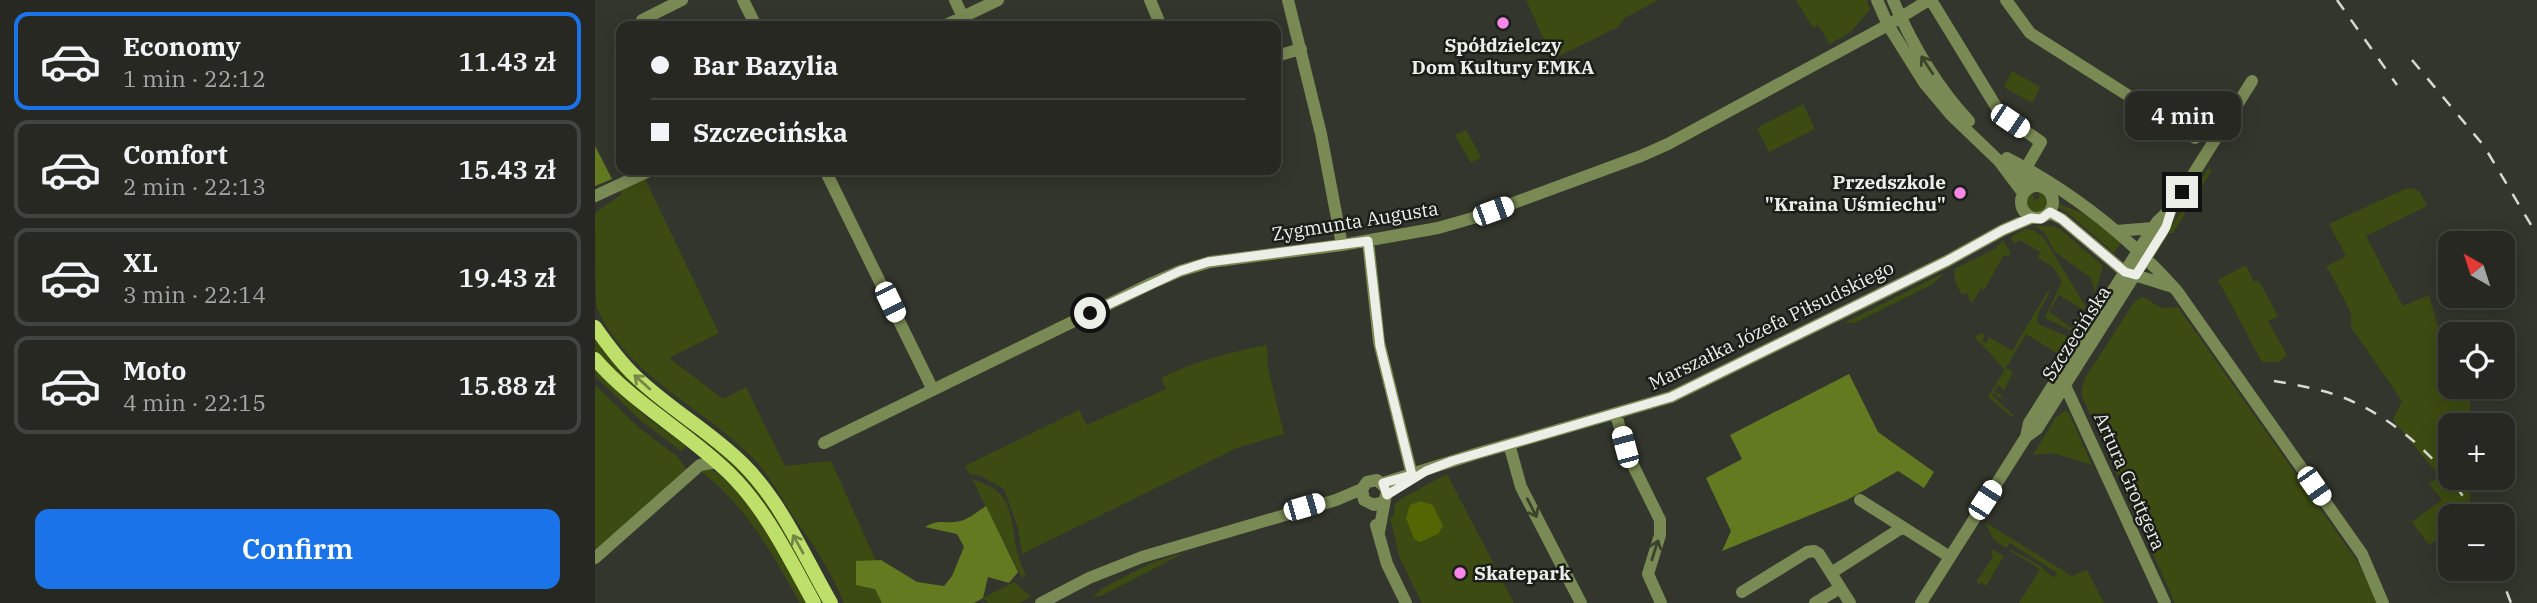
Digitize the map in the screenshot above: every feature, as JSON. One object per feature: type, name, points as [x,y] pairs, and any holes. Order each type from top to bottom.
[{"type":"main road","points":[[595,327],[637,378],[744,465],[779,510],[831,603]]},
{"type":"main road","points":[[595,359],[623,388],[718,462],[758,507],[814,603]]},
{"type":"street","points":[[642,20],[682,0]]},
{"type":"street","points":[[743,0],[754,21]]},
{"type":"street","points":[[955,0],[965,21]]},
{"type":"street","points":[[966,21],[998,0]]},
{"type":"street","points":[[1150,0],[1159,21]]},
{"type":"street","points":[[1288,0],[1321,134],[1342,246]]},
{"type":"street","points":[[1877,0],[1888,25],[1925,84],[1951,115],[2028,190],[2047,190],[2053,199],[2083,206]]},
{"type":"street","points":[[1893,0],[1919,53],[1958,110],[2007,158],[2028,190]]},
{"type":"street","points":[[1930,0],[2000,113],[2041,142],[2026,168]]},
{"type":"street","name":"Zygmunta Augusta","points":[[824,443],[1189,267],[1221,259],[1342,246],[1465,221],[1641,156],[1930,0]]},
{"type":"street","points":[[2006,0],[2029,33],[2195,138]]},
{"type":"street","points":[[1281,55],[1301,49]]},
{"type":"street","name":"Szczecińska","points":[[2142,255],[2153,229],[2172,208],[2252,81]]},
{"type":"street","points":[[2007,158],[2083,206],[2116,231],[2174,287],[2362,554],[2383,603]]},
{"type":"street","points":[[595,198],[640,175]]},
{"type":"street","points":[[827,175],[933,390]]},
{"type":"street","points":[[2028,190],[2021,208],[2031,218],[2041,219],[2050,212],[2053,199]]},
{"type":"street","name":"Marszałka Józefa Piłsudskiego","points":[[2003,230],[2021,208]]},
{"type":"street","name":"Szczecińska","points":[[1920,603],[2026,437],[2029,423],[2063,380],[2142,255],[2166,227],[2172,208]]},
{"type":"street","points":[[2050,212],[2130,274],[2174,287]]},
{"type":"street","name":"Marszałka Józefa Piłsudskiego","points":[[1375,496],[1412,475],[1671,397],[2031,218]]},
{"type":"street","points":[[2116,231],[2153,229]]},
{"type":"street","points":[[1368,241],[1380,346],[1412,475]]},
{"type":"street","name":"Artura Grottgera","points":[[2063,380],[2165,603]]},
{"type":"street","points":[[1616,414],[1626,451],[1659,516],[1660,535],[1648,571],[1650,583],[1661,603]]},
{"type":"street","points":[[1509,444],[1521,487],[1581,603]]},
{"type":"street","points":[[700,447],[700,465]]},
{"type":"street","points":[[595,558],[700,465],[718,462]]},
{"type":"street","name":"Marszałka Józefa Piłsudskiego","points":[[1041,603],[1089,578],[1142,557],[1336,500],[1375,496],[1426,471]]},
{"type":"street","points":[[1375,496],[1378,532],[1387,564],[1406,603]]},
{"type":"street","points":[[1860,500],[1950,557]]},
{"type":"street","points":[[1831,573],[1903,527]]},
{"type":"street","points":[[1742,592],[1811,551],[1819,554],[1850,603]]},
{"type":"street","points":[[1815,603],[1840,587]]},
{"type":"shaded area","points":[[1526,0],[1658,0],[1625,18],[1618,27],[1553,59]]},
{"type":"shaded area","points":[[1796,0],[1867,0],[1870,9],[1851,32],[1830,44],[1818,25],[1813,28]]},
{"type":"shaded area","points":[[2012,71],[2040,87],[2032,103],[2004,87]]},
{"type":"shaded area","points":[[1803,104],[1815,129],[1769,152],[1757,128]]},
{"type":"shaded area","points":[[1466,130],[1481,157],[1471,163],[1455,135]]},
{"type":"shaded area","points":[[595,146],[612,179],[595,186]]},
{"type":"shaded area","points":[[2208,169],[2212,170],[2173,233],[2167,233]]},
{"type":"shaded area","points":[[645,179],[719,333],[669,358],[723,399],[746,387],[785,466],[831,461],[876,561],[856,561],[876,589],[882,603],[844,603],[820,556],[758,463],[730,437],[645,371],[610,332],[597,308],[595,213],[622,194],[620,191]]},
{"type":"shaded area","points":[[2037,189],[2047,193],[2050,201],[2047,209],[2037,213],[2028,208],[2026,201],[2032,191],[2034,200],[2040,198]]},
{"type":"shaded area","points":[[2405,189],[2419,191],[2427,206],[2366,236],[2403,306],[2429,295],[2438,327],[2438,399],[2470,399],[2470,413],[2438,413],[2438,475],[2393,420],[2402,401],[2351,327],[2351,313],[2325,267],[2346,256],[2329,224]]},
{"type":"shaded area","points":[[2059,204],[2087,215],[2121,242],[2114,253],[2058,207]]},
{"type":"shaded area","points":[[2034,226],[2060,229],[2103,266],[2095,293],[2091,278],[2055,252],[2044,232]]},
{"type":"shaded area","points":[[2025,229],[2033,230],[2044,238],[2086,307],[2084,310],[2059,295],[2049,312],[2072,328],[2080,315],[2082,316],[2072,331],[2045,318],[2062,281],[2053,267],[2038,258],[2040,252],[2019,240],[2014,244],[2011,237]]},
{"type":"shaded area","points":[[2003,240],[2010,252],[2009,257],[2004,255],[1984,290],[1981,288],[1972,303],[1968,300],[1970,299],[1967,293],[1962,294],[1959,288],[1955,269],[1995,249]]},
{"type":"shaded area","points":[[2246,265],[2254,282],[2259,281],[2278,316],[2268,321],[2287,355],[2279,362],[2262,362],[2218,280]]},
{"type":"shaded area","points":[[1944,273],[1933,284],[1855,323],[1844,323]]},
{"type":"shaded area","points":[[2048,291],[2050,292],[2037,320],[2040,325],[2069,337],[2058,354],[2026,334],[2006,368],[2013,372],[2004,390],[1998,385],[1994,391],[2002,396],[2001,399],[1994,393],[1992,395],[2014,416],[2012,417],[1988,397],[2005,370],[1975,337],[1981,333],[1985,335],[1982,341],[1986,343],[1989,337],[2012,351]]},
{"type":"shaded area","points":[[2144,297],[2161,308],[2178,307],[2357,561],[2379,603],[2175,603],[2081,394],[2085,378],[2135,301]]},
{"type":"shaded area","points":[[595,335],[697,431],[693,436],[634,392],[595,352]]},
{"type":"shaded area","points":[[1267,345],[1268,368],[1284,434],[1237,448],[1022,554],[1018,528],[1004,489],[979,475],[970,474],[965,466],[1079,410],[1087,425],[1166,389],[1161,378],[1188,366]]},
{"type":"shaded area","points":[[595,367],[645,416],[686,446],[681,451],[639,419],[595,376]]},
{"type":"shaded area","points":[[1849,374],[1878,432],[1934,472],[1924,488],[1898,471],[1847,500],[1722,551],[1731,531],[1706,478],[1742,459],[1730,435]]},
{"type":"shaded area","points":[[595,385],[638,427],[678,457],[689,473],[595,554]]},
{"type":"shaded area","points":[[2066,411],[2092,465],[2053,453],[2033,455],[2056,417]]},
{"type":"shaded area","points":[[701,434],[744,471],[773,510],[826,603],[819,603],[773,522],[697,439]]},
{"type":"shaded area","points":[[709,469],[722,476],[750,508],[809,603],[800,603],[768,548],[745,516],[718,485],[701,471]]},
{"type":"shaded area","points":[[1447,474],[1514,603],[1422,603],[1399,556],[1390,517],[1394,516],[1395,504],[1401,499]]},
{"type":"shaded area","points":[[2438,477],[2438,490],[2470,490],[2470,504],[2438,504],[2438,539],[2429,545],[2412,522],[2442,500],[2429,484]]},
{"type":"shaded area","points":[[972,479],[998,492],[1007,505],[1018,555],[1026,576],[1022,578]]},
{"type":"shaded area","points":[[1420,501],[1433,505],[1443,526],[1438,534],[1420,542],[1414,539],[1406,518],[1410,505]]},
{"type":"shaded area","points":[[986,506],[1018,572],[1009,583],[988,577],[983,598],[974,603],[882,603],[875,589],[856,585],[856,561],[881,560],[917,582],[944,586],[952,576],[964,547],[957,534],[925,527],[935,523],[963,520]]},
{"type":"shaded area","points":[[1985,522],[2072,576],[2087,570],[2104,603],[2019,603],[2040,569],[2010,549],[2039,565],[2054,578],[2057,573],[2010,543],[2006,548],[1993,539]]},
{"type":"shaded area","points":[[1991,549],[2004,556],[1986,586],[1981,582],[1979,585],[1977,581],[1993,557]]},
{"type":"shaded area","points":[[1186,552],[1103,595],[1092,598],[1103,588],[1151,563]]},
{"type":"shaded area","points":[[1014,582],[1031,597],[1018,603],[989,603],[983,598]]},
{"type":"railway","points":[[2337,0],[2397,85]]},
{"type":"railway","points":[[2412,60],[2484,146],[2537,235]]},
{"type":"railway","points":[[2274,381],[2334,394],[2382,417],[2435,461],[2467,504]]},
{"type":"railway","points":[[2503,581],[2511,603]]},
{"type":"place","name":"Spółdzielczy Dom Kultury EMKA","points":[[1503,23]]},
{"type":"place","name":"Przedszkole \"Kraina Uśmiechu\"","points":[[1960,193]]},
{"type":"place","name":"Skatepark","points":[[1460,573]]},
{"type":"route","points":[[1090,313],[1192,266],[1221,259],[1368,241],[1380,346],[1412,475],[1383,483],[1387,495],[1426,471],[1452,461],[1671,397],[1947,261],[2003,230],[2031,218],[2041,219],[2050,212],[2125,272],[2136,275],[2166,227],[2172,208],[2182,192]]}]
